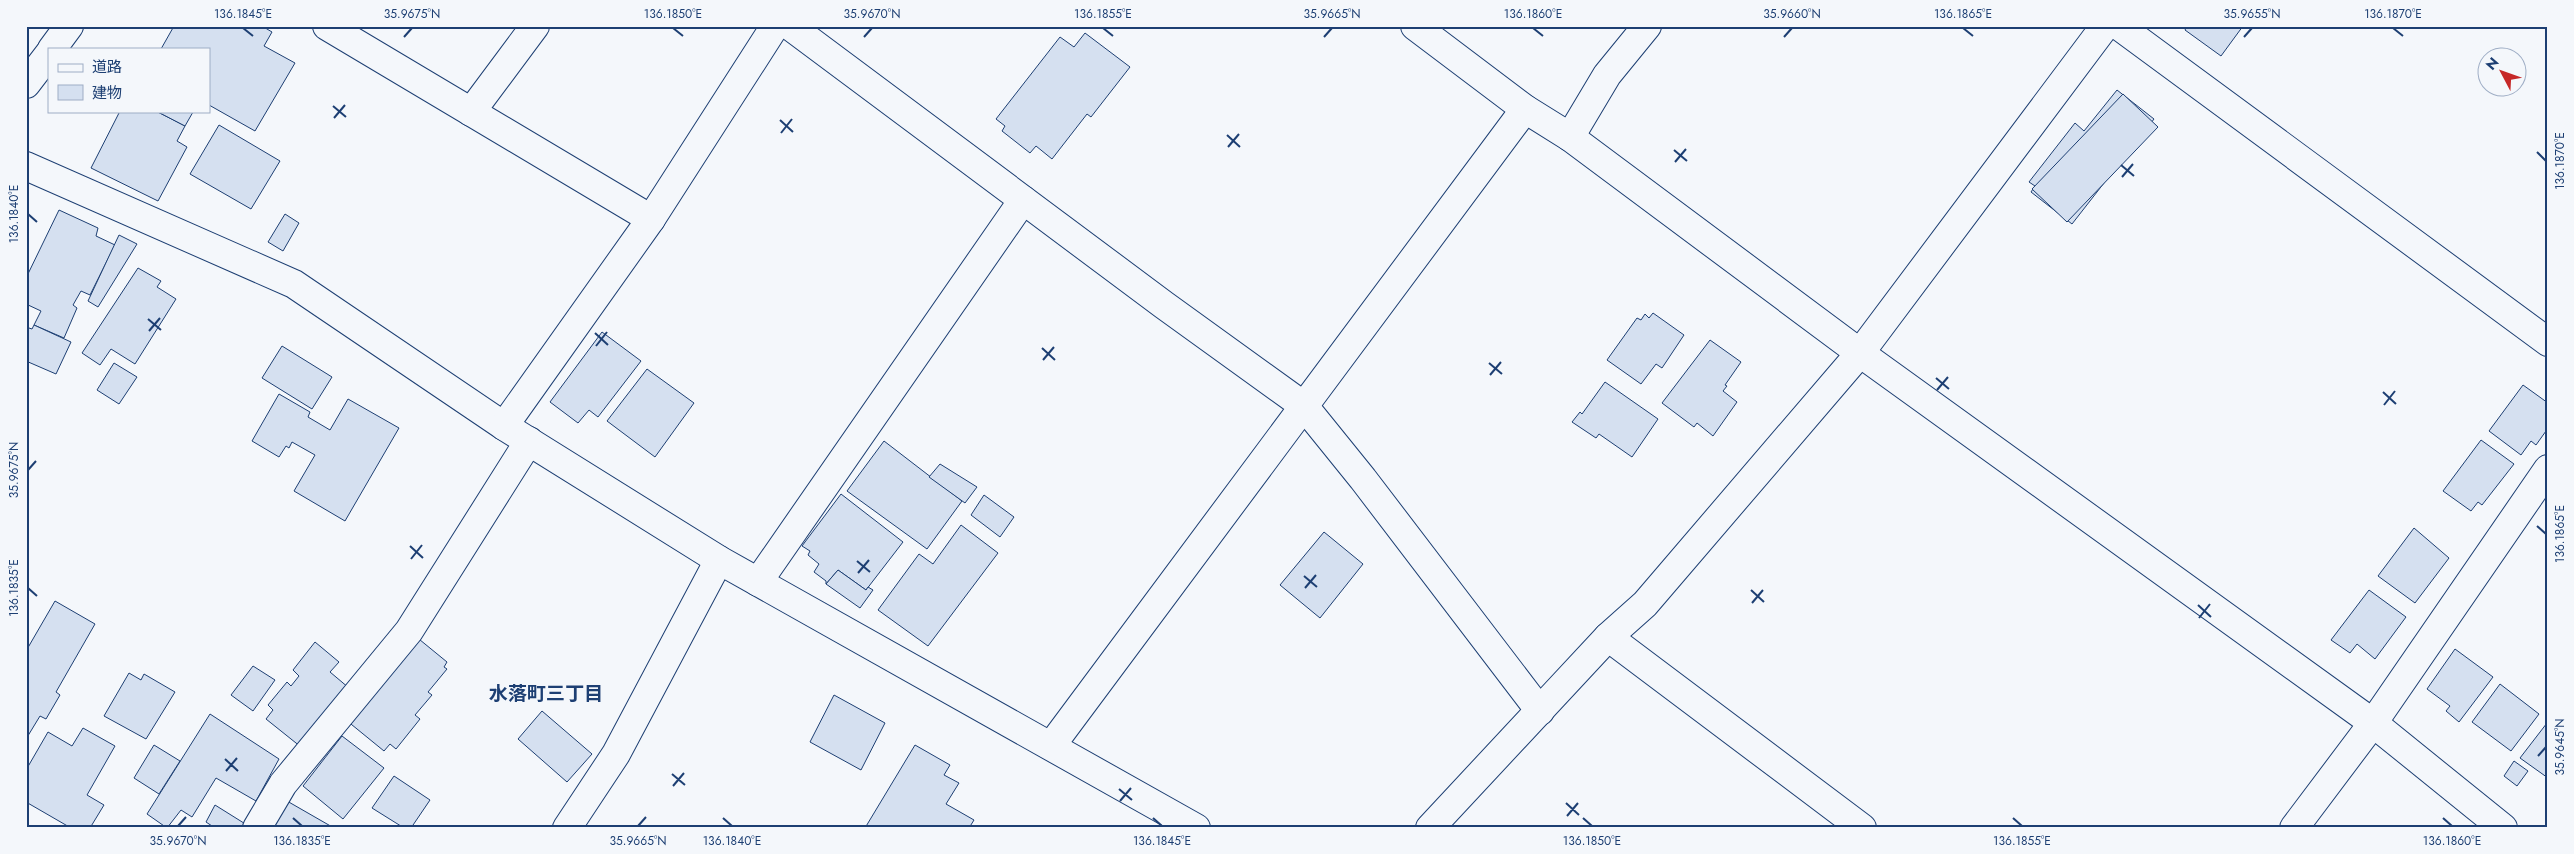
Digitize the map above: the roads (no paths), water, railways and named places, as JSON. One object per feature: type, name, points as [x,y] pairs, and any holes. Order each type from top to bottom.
[{"type":"street","points":[[53,48],[69,26]]},
{"type":"street","points":[[327,26],[651,219]]},
{"type":"street","points":[[471,112],[535,26]]},
{"type":"street","points":[[504,426],[651,219],[775,26]]},
{"type":"street","points":[[790,26],[1022,200],[1304,406],[1363,479],[1540,711]]},
{"type":"street","points":[[1415,26],[1525,109],[1570,137],[1860,353],[2372,723],[2503,828]]},
{"type":"street","points":[[1570,137],[1608,75],[1647,26]]},
{"type":"street","points":[[1430,828],[1608,637],[1645,604],[1860,353],[2105,26]]},
{"type":"street","points":[[2119,26],[2548,342]]},
{"type":"street","points":[[26,84],[48,55]]},
{"type":"street","points":[[1051,746],[1525,109]]},
{"type":"street","points":[[26,166],[294,284],[504,426],[719,560],[1196,828]]},
{"type":"street","points":[[758,582],[1022,200]]},
{"type":"street","points":[[257,828],[283,784],[409,631],[530,441]]},
{"type":"street","points":[[2294,828],[2372,723],[2548,469]]},
{"type":"street","points":[[566,828],[616,754],[719,560]]},
{"type":"street","points":[[1608,637],[1862,828]]},
{"type":"district","name":"水落町三丁目","points":[[546,693]]}]
